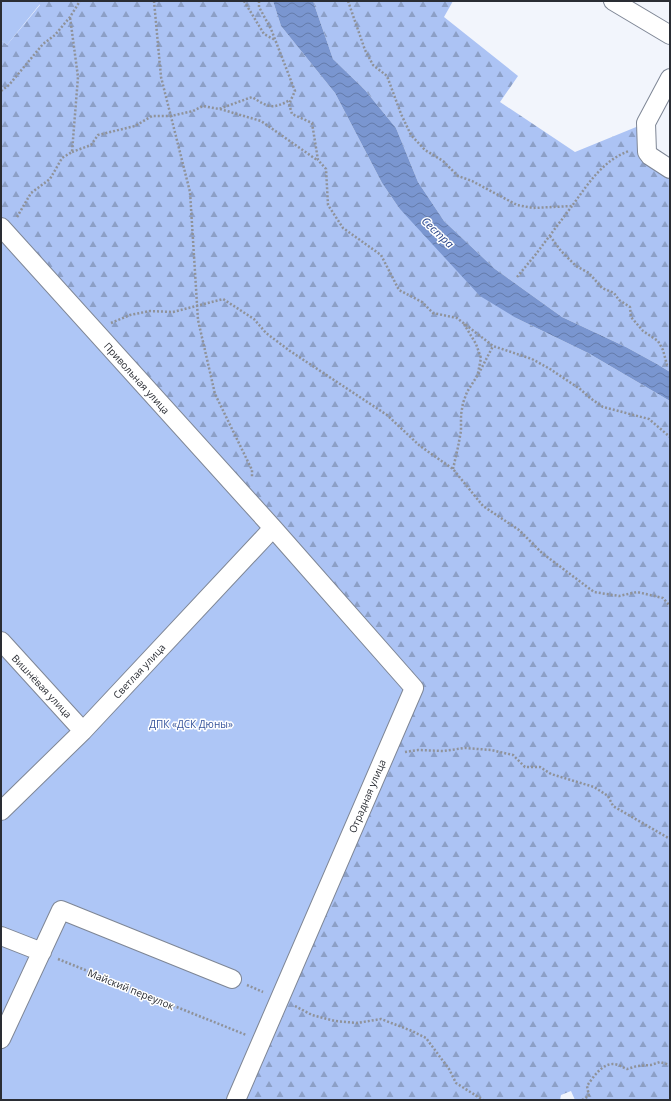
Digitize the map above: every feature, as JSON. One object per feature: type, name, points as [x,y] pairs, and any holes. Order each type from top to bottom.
[{"type":"street","points":[[613,1],[670,35]]},
{"type":"street","points":[[670,78],[646,123],[647,152],[650,156],[670,169]]},
{"type":"street","name":"Привольная улица","points":[[6,232],[273,528]]},
{"type":"street","name":"Светлая улица","points":[[1,811],[83,731],[273,528]]},
{"type":"street","name":"Отрадная улица","points":[[236,1100],[414,688],[273,528]]},
{"type":"street","name":"Вишнёвая улица","points":[[1,641],[83,731]]},
{"type":"street","points":[[1,1039],[61,910],[232,979]]},
{"type":"street","points":[[1,936],[42,952]]},
{"type":"path","points":[[1,91],[10,85],[43,44],[55,35],[80,1]]},
{"type":"path","points":[[154,1],[161,77],[190,192],[198,320],[215,394],[252,470],[252,481]]},
{"type":"path","points":[[244,1],[264,34],[275,41]]},
{"type":"path","points":[[259,1],[259,7],[271,29],[295,91],[289,104],[292,114],[312,123],[318,160]]},
{"type":"path","points":[[348,1],[365,50],[373,65],[387,76],[401,114],[411,135],[425,150],[442,161],[458,176],[472,180],[517,205],[533,208],[572,206]]},
{"type":"path","points":[[70,16],[78,77],[72,152]]},
{"type":"path","points":[[219,109],[252,97],[266,106],[280,106],[291,100]]},
{"type":"path","points":[[6,232],[31,193],[50,179],[62,158],[72,152],[91,145],[98,135],[135,126],[152,116],[171,116],[193,111],[202,106],[219,109],[261,121],[318,160],[326,169],[328,205],[343,228],[381,255],[399,290],[422,302],[433,313],[457,318],[493,346],[532,359],[550,369],[580,389],[603,407],[649,418],[670,437]]},
{"type":"path","points":[[517,277],[550,236],[596,172],[623,153],[630,151]]},
{"type":"path","points":[[550,236],[561,251],[576,266],[589,273],[602,288],[614,293],[619,300],[630,308],[631,317],[643,331],[658,341],[663,350],[667,365],[670,366]]},
{"type":"path","points":[[91,326],[115,322],[130,315],[150,311],[174,312],[223,299],[254,319],[266,333],[290,351],[387,415],[420,446],[453,469],[483,506],[519,530],[542,553],[594,592],[619,596],[637,592],[663,598],[670,606]]},
{"type":"path","points":[[463,323],[476,344],[480,358],[477,376]]},
{"type":"path","points":[[453,469],[461,432],[463,403],[467,392],[493,346]]},
{"type":"path","points":[[389,746],[400,751],[407,752],[418,750],[443,751],[465,748],[491,750],[513,755],[525,767],[540,767],[551,774],[594,787],[608,796],[613,806],[670,839]]},
{"type":"path","name":"Майский переулок","points":[[42,952],[261,1042]]},
{"type":"path","points":[[232,979],[280,998],[312,1015],[334,1021],[357,1023],[381,1019],[412,1031],[426,1038],[449,1069],[456,1083],[483,1100]]},
{"type":"path","points":[[582,1100],[589,1096],[587,1086],[604,1066],[616,1064],[627,1069],[660,1062],[670,1065]]},
{"type":"green space","points":[[1,1],[36,1],[40,4],[7,45],[1,40]]},
{"type":"green space","points":[[36,1],[273,1],[281,26],[335,93],[382,183],[399,208],[516,318],[588,353],[670,401],[670,1100],[575,1100],[571,1091],[561,1095],[560,1100],[236,1100],[414,688],[1,227],[1,40],[7,45],[40,5]]},
{"type":"green space","points":[[313,1],[453,1],[444,17],[518,76],[500,102],[575,152],[646,123],[647,152],[670,169],[670,372],[626,347],[562,317],[495,269],[444,221],[418,182],[396,128],[365,90],[333,59]]},
{"type":"green space","name":"ДПК «ДСК Дюны»","points":[[1,227],[414,688],[236,1100],[1,1100]]},
{"type":"water","name":"Сестра","points":[[273,1],[313,1],[333,59],[365,90],[396,128],[418,182],[444,221],[495,269],[562,317],[626,347],[670,372],[670,401],[588,353],[516,318],[480,296],[399,208],[382,183],[335,93],[281,26]]}]
